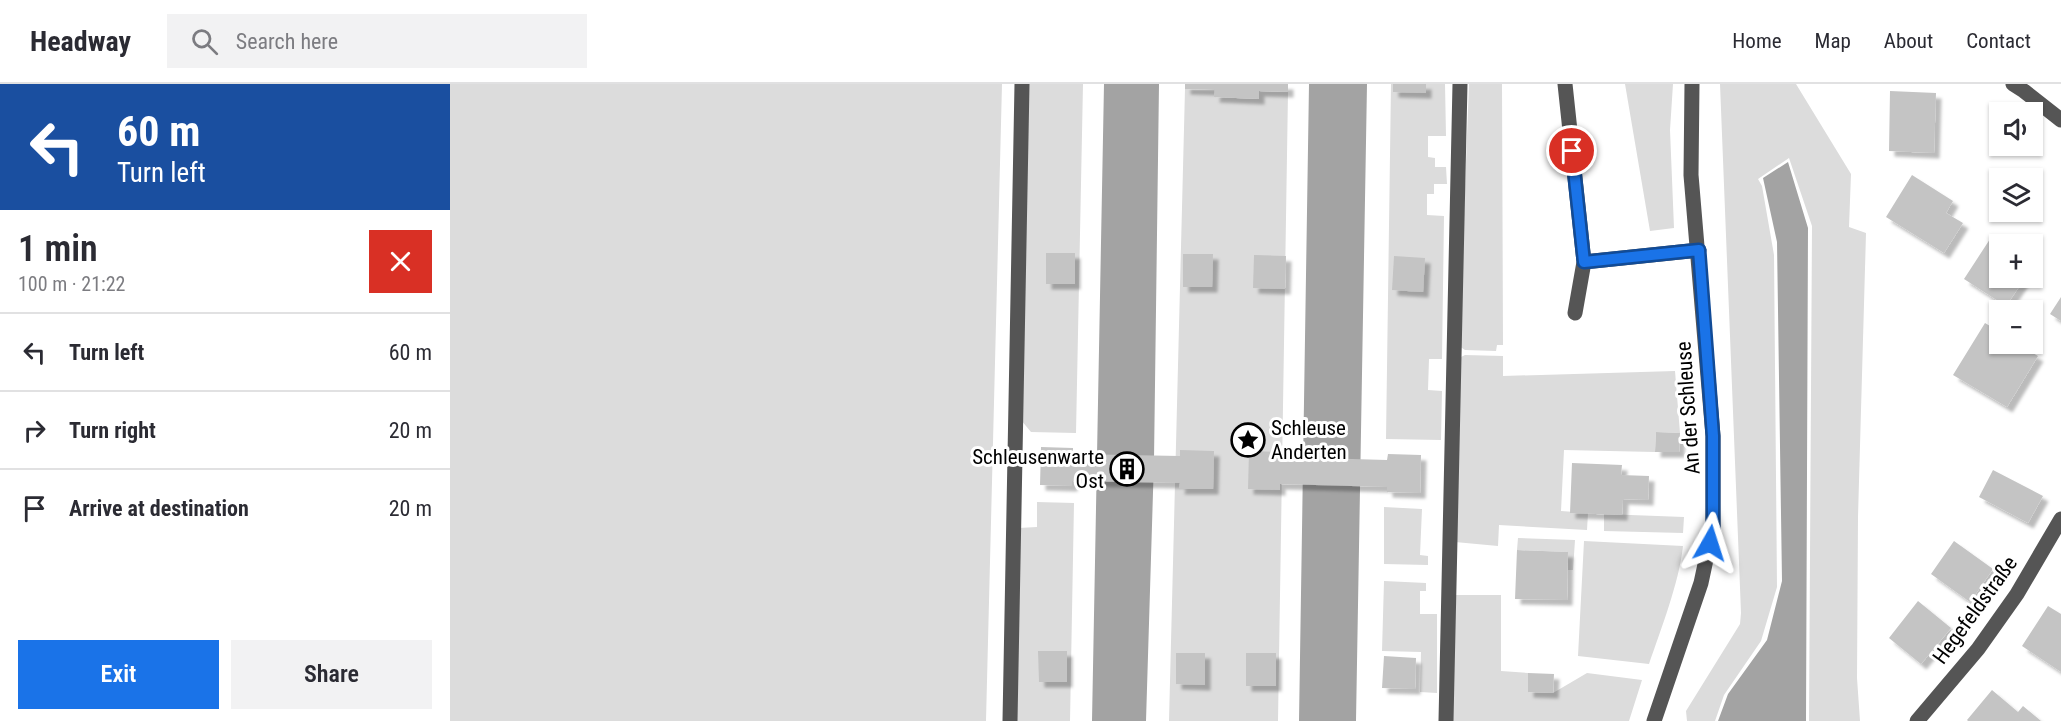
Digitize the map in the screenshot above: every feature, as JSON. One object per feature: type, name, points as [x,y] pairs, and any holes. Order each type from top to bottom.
[{"type":"street","points":[[1010,721],[1022,84]]},
{"type":"street","points":[[1446,721],[1460,84]]},
{"type":"street","points":[[1565,84],[1584,262],[1575,313]]},
{"type":"street","name":"An der Schleuse","points":[[1653,721],[1701,583],[1713,527],[1713,436],[1691,175],[1692,84]]},
{"type":"street","points":[[2013,84],[2061,120]]},
{"type":"street","points":[[1584,262],[1699,250]]},
{"type":"street","name":"Hegefeldstraße","points":[[1917,721],[1978,649],[2017,594],[2061,519]]},
{"type":"shaded area","points":[[450,84],[1002,84],[986,721],[450,721]]},
{"type":"shaded area","points":[[1027,84],[1083,84],[1076,433],[1031,432],[1021,420]]},
{"type":"shaded area","points":[[1104,84],[1159,84],[1154,460],[1146,721],[1092,721]]},
{"type":"shaded area","points":[[1309,84],[1367,84],[1356,721],[1299,721]]},
{"type":"shaded area","points":[[1391,84],[1445,84],[1446,136],[1428,136],[1428,157],[1435,158],[1435,167],[1446,167],[1447,184],[1434,184],[1434,194],[1427,194],[1427,215],[1444,216],[1442,359],[1429,359],[1428,390],[1442,391],[1441,440],[1386,439]]},
{"type":"shaded area","points":[[1469,84],[1502,84],[1503,345],[1497,345],[1496,351],[1465,350],[1459,346]]},
{"type":"shaded area","points":[[1625,84],[1673,84],[1670,130],[1674,228],[1650,231]]},
{"type":"shaded area","points":[[1720,84],[1796,84],[1851,174],[1849,227],[1866,233],[1858,517],[1857,678],[1860,721],[1809,721],[1812,226],[1789,158],[1758,179],[1762,186],[1774,255],[1777,587],[1761,641],[1724,695],[1715,721],[1687,721],[1686,711],[1740,624],[1741,613]]},
{"type":"shaded area","points":[[1185,89],[1215,90],[1215,97],[1259,99],[1259,91],[1288,92],[1278,721],[1169,721]]},
{"type":"shaded area","points":[[1788,162],[1808,228],[1806,721],[1718,721],[1728,694],[1767,640],[1782,581],[1777,242],[1763,178]]},
{"type":"shaded area","points":[[1465,355],[1503,356],[1503,376],[1675,371],[1680,433],[1656,432],[1655,452],[1564,450],[1561,511],[1588,513],[1587,530],[1499,525],[1498,546],[1455,542],[1459,358]]},
{"type":"shaded area","points":[[1037,502],[1074,503],[1070,721],[1016,721],[1019,528],[1037,527]]},
{"type":"shaded area","points":[[1384,507],[1422,509],[1420,555],[1428,556],[1428,565],[1384,564]]},
{"type":"shaded area","points":[[1604,514],[1684,517],[1683,533],[1604,531]]},
{"type":"shaded area","points":[[1518,538],[1575,540],[1573,570],[1568,570],[1568,552],[1517,550]]},
{"type":"shaded area","points":[[1584,541],[1683,546],[1674,590],[1649,664],[1578,656]]},
{"type":"shaded area","points":[[1384,581],[1426,583],[1426,591],[1420,591],[1420,614],[1437,614],[1437,693],[1420,692],[1421,652],[1382,651]]},
{"type":"shaded area","points":[[1454,595],[1501,595],[1501,671],[1528,673],[1528,692],[1553,693],[1587,673],[1642,680],[1629,721],[1450,721]]},
{"type":"building","points":[[1185,84],[1288,84],[1288,92],[1259,91],[1259,99],[1214,97],[1215,90],[1185,89]]},
{"type":"building","points":[[1393,84],[1426,84],[1426,93],[1393,92]]},
{"type":"building","points":[[1890,91],[1936,93],[1934,153],[1889,151]]},
{"type":"building","points":[[1912,175],[1953,201],[1946,213],[1963,223],[1944,253],[1886,217]]},
{"type":"building","points":[[1989,241],[1989,288],[2018,288],[2010,300],[1997,300],[1964,279]]},
{"type":"building","points":[[1046,253],[1075,253],[1075,284],[1046,284]]},
{"type":"building","points":[[1183,254],[1213,254],[1212,287],[1183,287]]},
{"type":"building","points":[[1254,255],[1286,256],[1285,289],[1253,288]]},
{"type":"building","points":[[1394,256],[1425,258],[1423,292],[1392,290]]},
{"type":"building","points":[[2061,297],[2061,321],[2050,314]]},
{"type":"building","points":[[1985,323],[1989,325],[1989,354],[2034,354],[2038,356],[2007,407],[1953,375]]},
{"type":"building","points":[[1656,432],[1680,433],[1679,452],[1655,452]]},
{"type":"building","name":"Schleusenwarte Ost","points":[[1041,447],[1073,448],[1073,454],[1180,456],[1180,450],[1214,451],[1213,489],[1179,489],[1180,483],[1072,481],[1072,486],[1040,485]]},
{"type":"building","points":[[1249,451],[1281,452],[1281,457],[1387,460],[1388,454],[1421,455],[1420,493],[1387,492],[1387,487],[1280,484],[1280,490],[1248,489]]},
{"type":"building","points":[[1572,463],[1622,465],[1621,475],[1649,476],[1648,500],[1623,499],[1622,515],[1570,513]]},
{"type":"building","points":[[1993,470],[2043,496],[2028,523],[1979,497]]},
{"type":"building","points":[[1954,541],[1993,569],[1970,602],[1931,574]]},
{"type":"building","points":[[1517,550],[1568,552],[1567,600],[1515,599]]},
{"type":"building","points":[[1918,601],[1951,628],[1921,664],[1889,638]]},
{"type":"building","points":[[2048,606],[2061,614],[2061,672],[2022,646]]},
{"type":"building","points":[[1038,651],[1067,651],[1067,682],[1039,682]]},
{"type":"building","points":[[1176,653],[1205,653],[1205,685],[1176,684]]},
{"type":"building","points":[[1246,653],[1276,653],[1276,686],[1246,686]]},
{"type":"building","points":[[1384,656],[1416,658],[1415,689],[1382,688]]},
{"type":"building","points":[[1528,673],[1554,674],[1553,693],[1528,692]]},
{"type":"building","points":[[1992,690],[2018,712],[2023,706],[2041,721],[1968,721]]},
{"type":"place","name":"Schleuse Anderten","points":[[1248,440]]},
{"type":"place","name":"Schleusenwarte Ost","points":[[1127,469]]},
{"type":"route","points":[[1572,151],[1584,262],[1699,250],[1713,436],[1713,527],[1710,543]]}]
